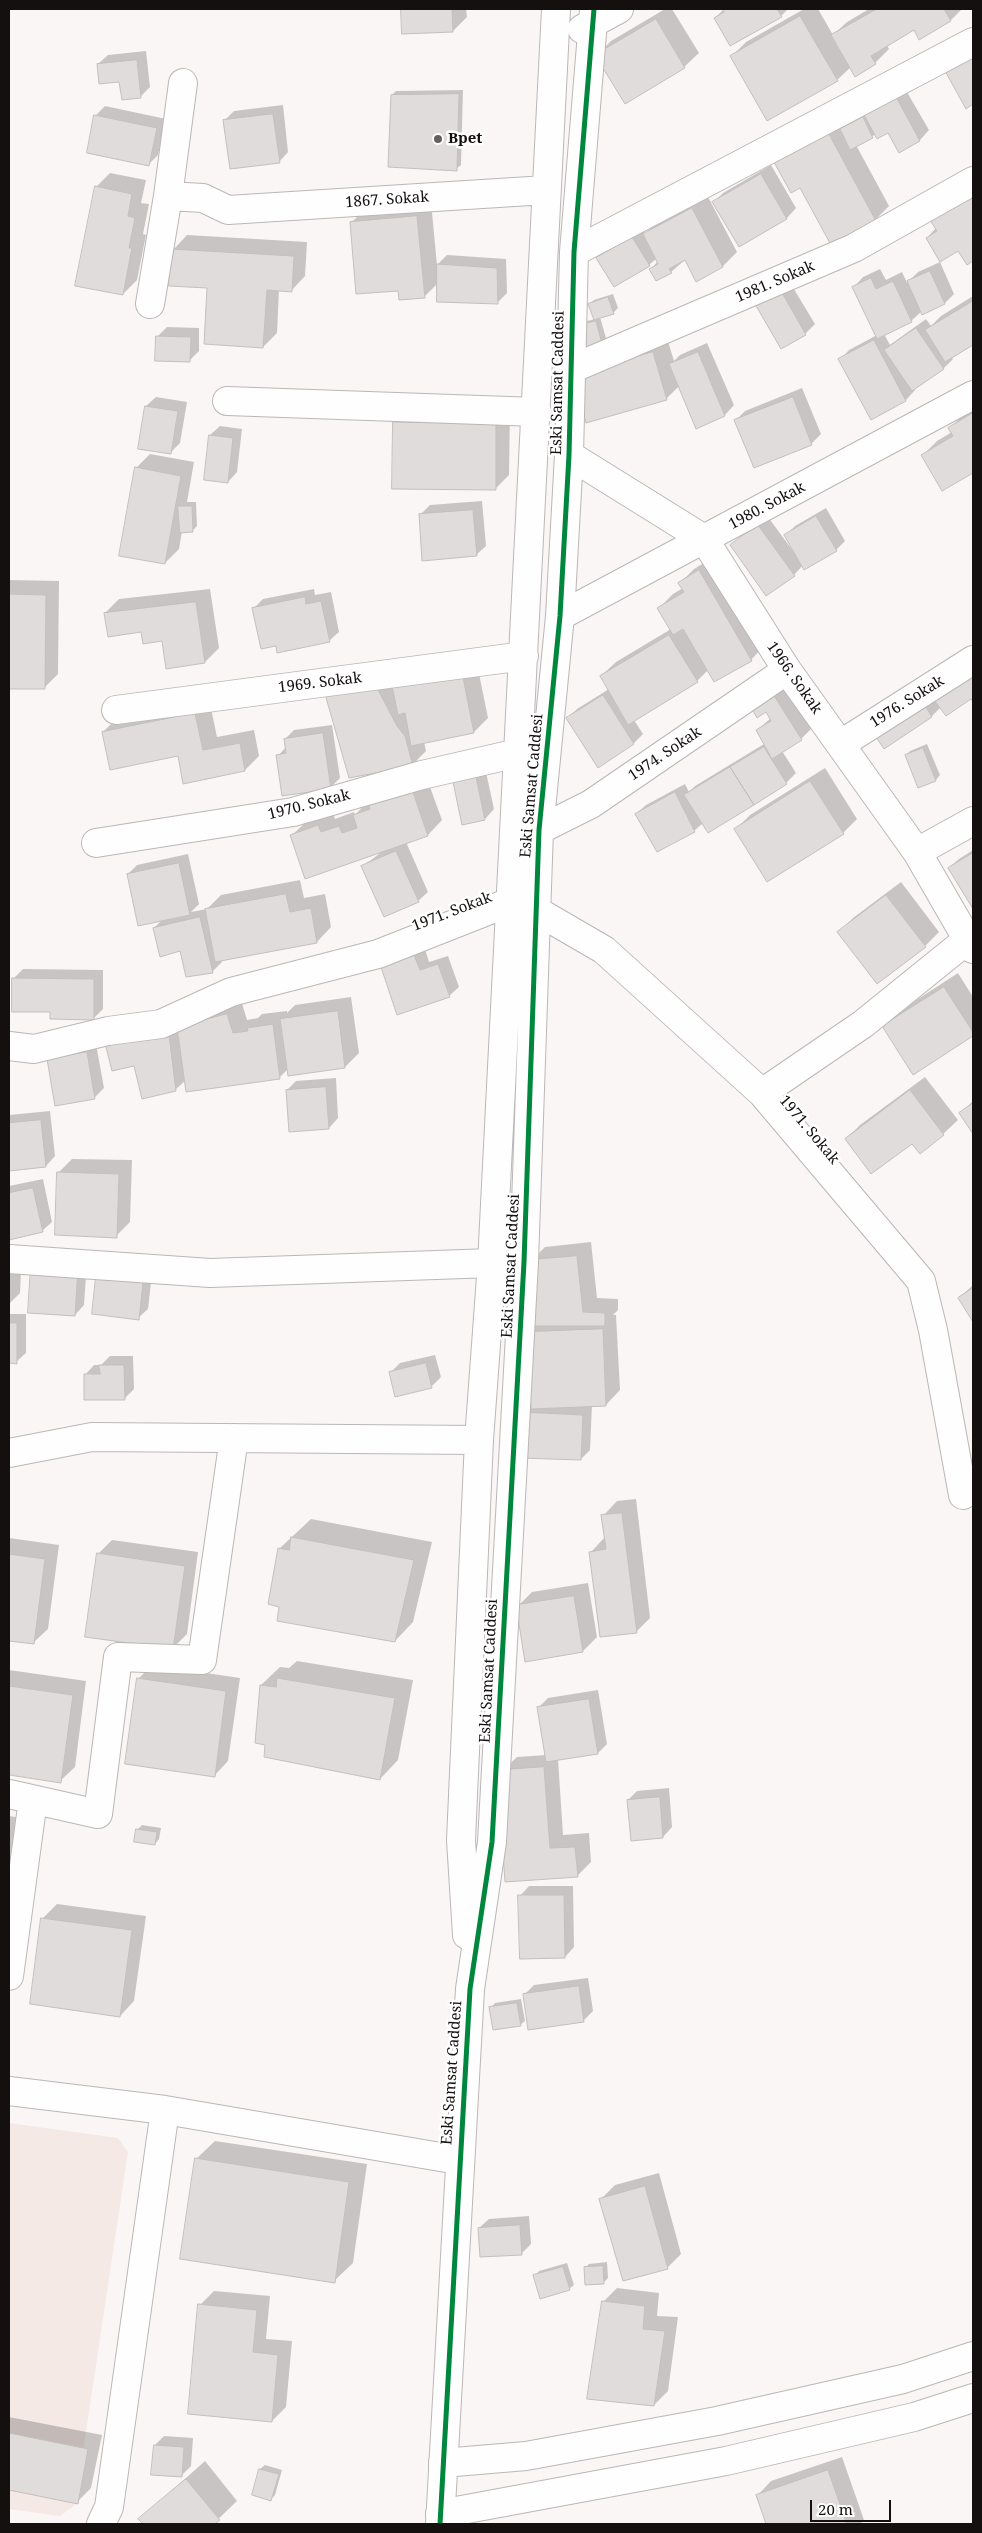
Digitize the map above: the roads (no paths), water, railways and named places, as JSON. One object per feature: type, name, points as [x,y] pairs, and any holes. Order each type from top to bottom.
[{"type":"street","name":"Eski Samsat Caddesi","points":[[470,1989],[461,1840],[479,1440],[492,1263],[537,412],[546,190],[556,42],[556,9]]},
{"type":"street","points":[[556,42],[595,16],[619,9]]},
{"type":"street","name":"Eski Samsat Caddesi","points":[[440,2519],[458,2160],[470,1989],[492,1842],[524,1262],[539,830],[560,616],[569,455],[569,370],[574,252],[595,16]]},
{"type":"street","points":[[574,252],[973,42]]},
{"type":"street","points":[[150,304],[168,196],[183,83]]},
{"type":"street","name":"1981. Sokak","points":[[569,370],[854,248],[973,181]]},
{"type":"street","name":"1867. Sokak","points":[[168,196],[203,198],[228,210],[546,190]]},
{"type":"street","name":"1980. Sokak","points":[[560,616],[973,396]]},
{"type":"street","points":[[227,402],[537,412]]},
{"type":"street","name":"1966. Sokak","points":[[569,455],[704,539],[787,670],[917,852],[970,944]]},
{"type":"street","name":"1969. Sokak","points":[[116,710],[524,656]]},
{"type":"street","name":"1976. Sokak","points":[[840,744],[973,660]]},
{"type":"street","name":"1974. Sokak","points":[[539,830],[591,804],[787,670]]},
{"type":"street","name":"1970. Sokak","points":[[96,843],[293,812],[422,775],[518,753]]},
{"type":"street","points":[[917,852],[973,821]]},
{"type":"street","name":"1971. Sokak","points":[[21,1048],[108,1031],[161,1024],[231,992],[378,954],[510,902],[537,911],[604,950],[762,1093],[921,1281],[933,1330],[963,1495]]},
{"type":"street","points":[[762,1093],[863,1024],[970,944]]},
{"type":"street","points":[[9,1259],[210,1273],[492,1263]]},
{"type":"street","points":[[9,1453],[92,1437],[479,1440]]},
{"type":"street","points":[[9,1976],[21,1797],[98,1814],[118,1657],[202,1660],[234,1438]]},
{"type":"street","points":[[9,2091],[165,2110],[458,2160]]},
{"type":"street","points":[[101,2524],[108,2507],[165,2110]]},
{"type":"street","points":[[443,2463],[526,2456],[718,2422],[902,2378],[973,2356]]},
{"type":"street","points":[[440,2519],[726,2461],[914,2418],[973,2398]]},
{"type":"place","name":"Bpet","points":[[438,139]]}]
